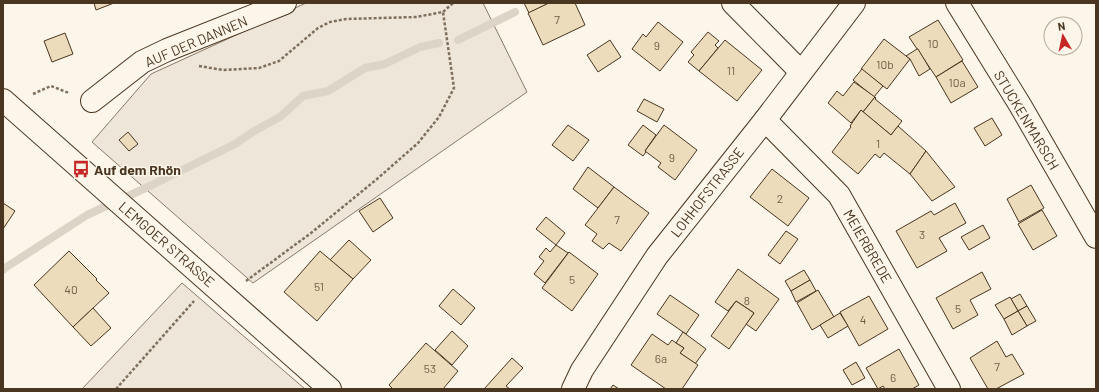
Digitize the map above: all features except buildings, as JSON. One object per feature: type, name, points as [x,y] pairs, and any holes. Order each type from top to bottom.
[{"type":"street","name":"AUF DER DANNEN","points":[[92,101],[142,62],[167,50],[285,3]]},
{"type":"street","points":[[733,3],[801,72]]},
{"type":"street","name":"LOHHOFSTRASSE","points":[[573,389],[582,370],[657,256],[765,120],[854,3]]},
{"type":"street","name":"STUCKENMARSCH","points":[[957,3],[1024,112],[1096,237]]},
{"type":"street","name":"LEMGOER STRASSE","points":[[10,107],[330,389]]},
{"type":"street","name":"MEIERBREDE","points":[[765,120],[839,195],[949,389]]},
{"type":"path","points":[[167,50],[174,58],[195,65],[224,70],[259,68],[279,61],[318,28],[330,22],[346,19],[416,17],[443,12],[453,3]]},
{"type":"path","points":[[116,389],[218,289],[312,233],[418,143],[439,116],[454,88],[443,12]]},
{"type":"path","points":[[10,107],[30,95],[51,86],[92,101]]},
{"type":"shaded area","points":[[306,3],[483,3],[527,92],[253,283],[92,142],[151,74]]},
{"type":"shaded area","points":[[182,283],[305,389],[82,389]]},
{"type":"waterway","points":[[458,40],[515,12]]},
{"type":"waterway","points":[[3,270],[87,215],[235,144],[254,131],[280,117],[303,96],[328,91],[365,68],[385,64],[420,47],[439,43]]},
{"type":"place","name":"Auf dem Rhön","points":[[81,169]]}]
